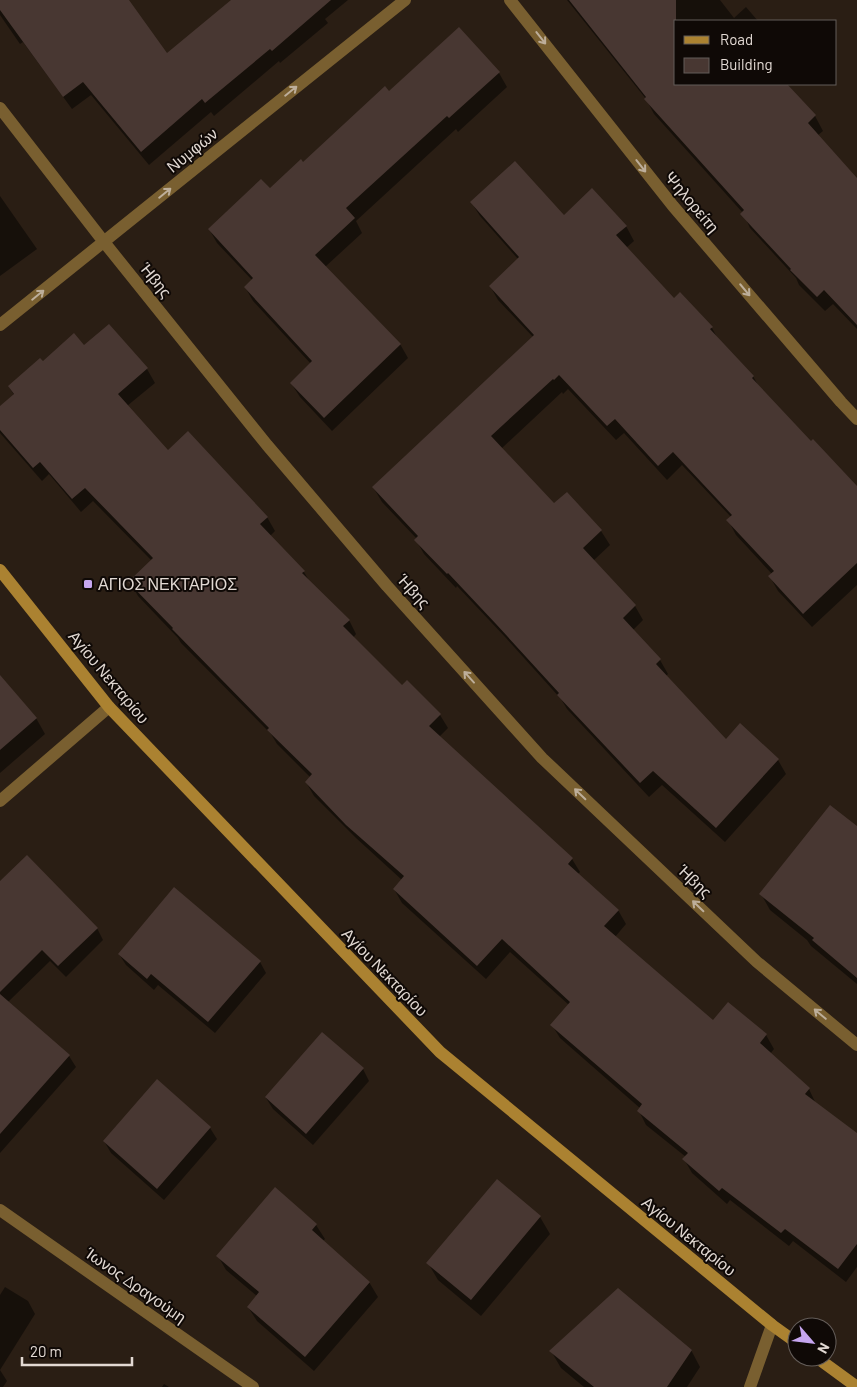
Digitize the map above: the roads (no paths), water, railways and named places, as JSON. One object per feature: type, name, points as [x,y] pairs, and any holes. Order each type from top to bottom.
[{"type":"street","name":"Νυμφών","points":[[0,325],[405,0]]},
{"type":"street","name":"Ψηλορείτη","points":[[510,0],[673,206],[857,419]]},
{"type":"street","name":"Ήβης","points":[[0,108],[267,446],[387,586],[542,758],[757,962],[857,1046]]},
{"type":"street","name":"Αγίου Νεκταρίου","points":[[0,570],[109,707],[440,1052],[787,1336]]},
{"type":"street","points":[[0,800],[109,707]]},
{"type":"street","name":"Ίωνος Δραγούμη","points":[[0,1210],[253,1387]]},
{"type":"street","points":[[750,1387],[772,1325]]},
{"type":"street","points":[[830,1367],[857,1387]]},
{"type":"place","name":"ΑΓΙΟΣ ΝΕΚΤΑΡΙΟΣ","points":[[88,584]]}]
